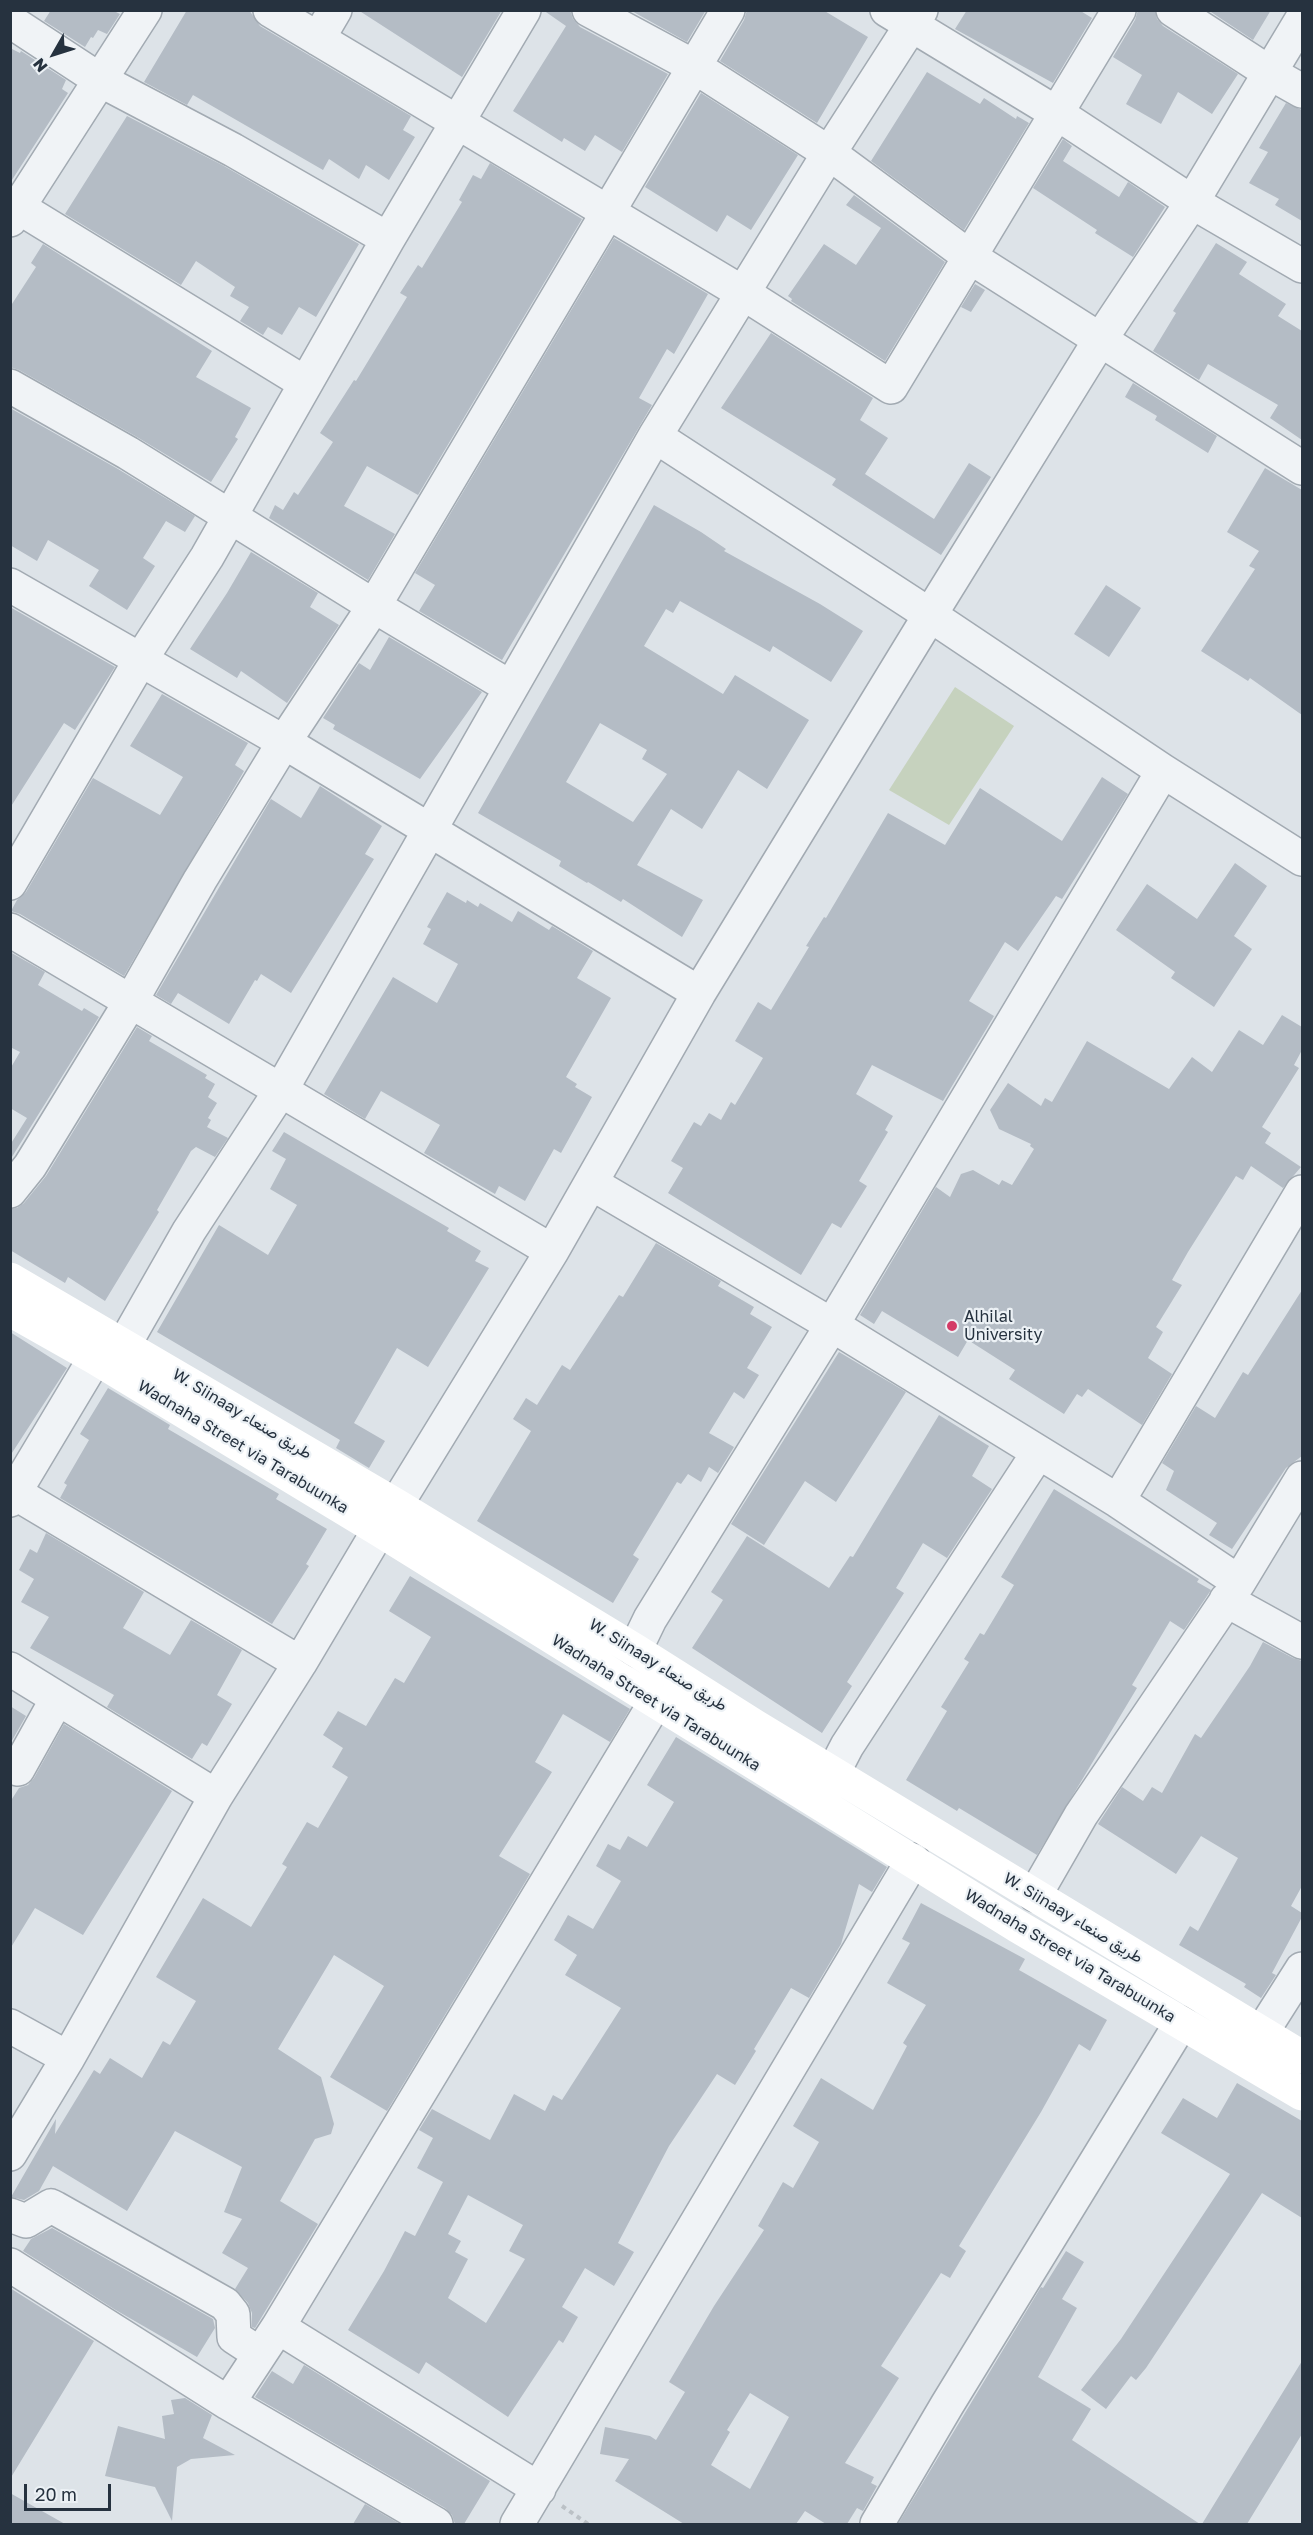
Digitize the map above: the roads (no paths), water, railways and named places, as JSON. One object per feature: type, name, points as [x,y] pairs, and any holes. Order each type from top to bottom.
[{"type":"main road","name":"W. Siinaay طريق صنعاء","points":[[10,1279],[109,1351],[388,1518],[635,1650],[833,1773],[1302,2057]]},
{"type":"main road","points":[[10,1310],[109,1351]]},
{"type":"main road","name":"Wadnaha Street via Tarabuunka","points":[[388,1518],[655,1703],[1017,1926],[1302,2094]]},
{"type":"street","points":[[145,10],[14,213],[305,383]]},
{"type":"street","points":[[270,10],[743,293],[891,387],[1119,10]]},
{"type":"street","points":[[318,39],[335,10]]},
{"type":"street","points":[[10,883],[141,659],[230,516],[388,239],[525,10]]},
{"type":"street","points":[[589,10],[695,67],[829,153],[970,257],[1302,468]]},
{"type":"street","points":[[10,1191],[30,1166],[131,1001],[200,880],[284,742],[374,606],[728,10]]},
{"type":"street","points":[[1173,10],[1302,91]]},
{"type":"street","points":[[300,1663],[12,1494],[281,1090],[655,436],[829,153],[907,16],[1192,202],[1302,266]]},
{"type":"street","points":[[10,2154],[68,2058],[216,1796],[552,1251],[699,993],[1100,340],[1192,202],[1302,19]]},
{"type":"street","points":[[10,21],[100,80],[233,150],[388,239]]},
{"type":"street","points":[[10,386],[128,453],[374,606],[510,687]]},
{"type":"street","points":[[655,436],[930,615],[1163,771],[1302,859]]},
{"type":"street","points":[[10,585],[284,742],[699,993]]},
{"type":"street","points":[[635,1650],[650,1619],[832,1325],[1163,771]]},
{"type":"street","points":[[10,930],[552,1251]]},
{"type":"street","points":[[591,1183],[832,1325],[1118,1501],[1302,1642]]},
{"type":"street","points":[[1118,1501],[1302,1192]]},
{"type":"street","points":[[833,1773],[847,1746],[1038,1453]]},
{"type":"street","points":[[1035,1895],[1081,1815],[1233,1591],[1302,1478]]},
{"type":"street","points":[[10,1670],[216,1796]]},
{"type":"street","points":[[18,1770],[57,1699]]},
{"type":"street","points":[[228,2403],[278,2327],[655,1703]]},
{"type":"street","points":[[517,2524],[913,1860]]},
{"type":"street","points":[[1262,2032],[1302,1969]]},
{"type":"street","points":[[877,2524],[959,2384],[1181,2023]]},
{"type":"street","points":[[10,2026],[68,2058]]},
{"type":"street","points":[[10,2215],[26,2221],[51,2206],[55,2208],[225,2304],[233,2314],[234,2337],[260,2354]]},
{"type":"street","points":[[10,2265],[228,2403],[436,2524]]},
{"type":"street","points":[[278,2327],[539,2489]]},
{"type":"place","name":"Alhilal University","points":[[952,1326]]}]
